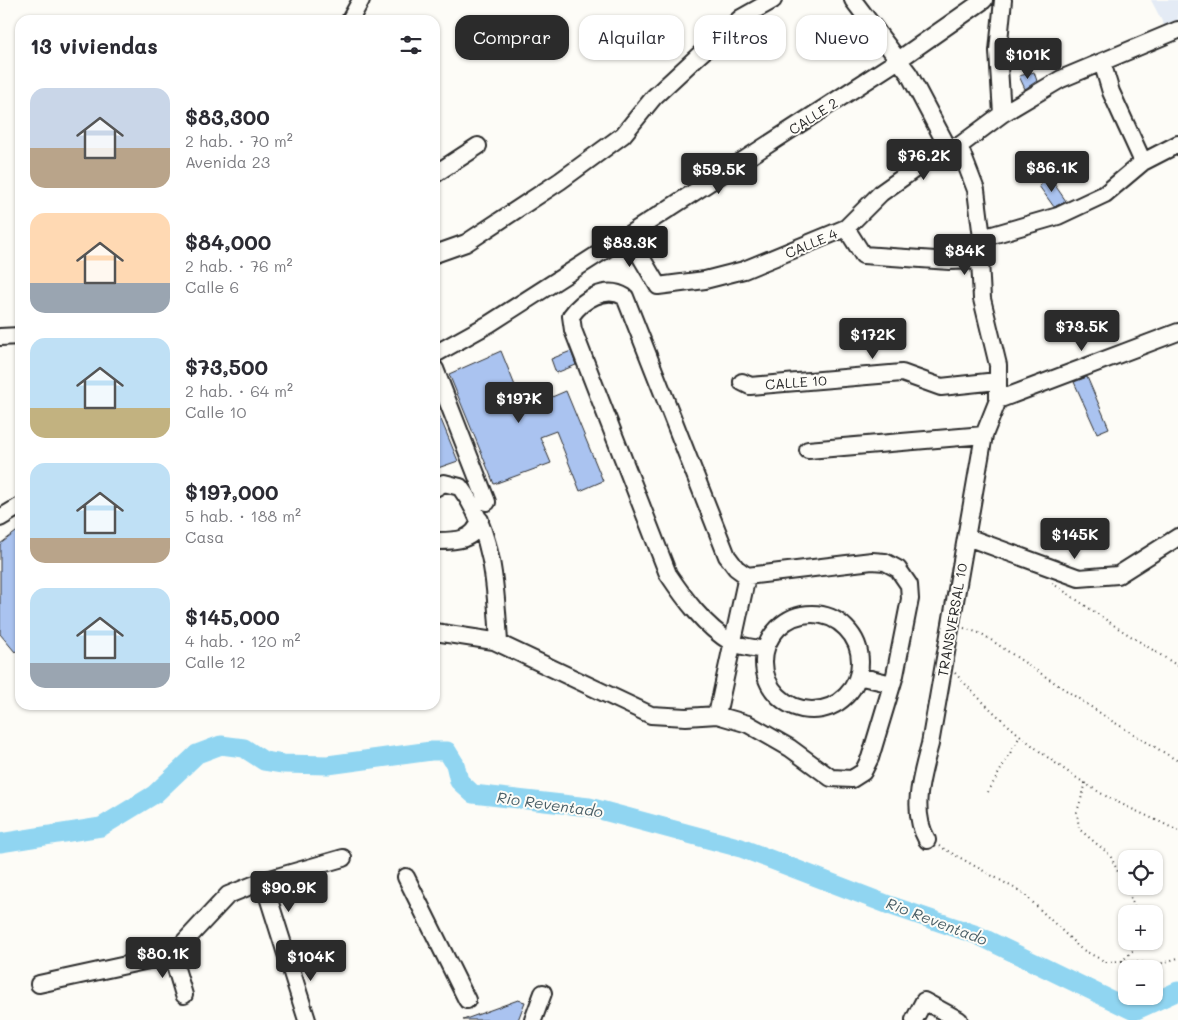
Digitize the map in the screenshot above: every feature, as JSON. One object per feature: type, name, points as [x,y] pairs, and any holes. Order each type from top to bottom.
[{"type":"street","points":[[353,15],[361,0]]},
{"type":"street","points":[[440,252],[466,243],[560,182],[623,135],[654,97],[733,25],[772,0]]},
{"type":"street","points":[[853,0],[897,61],[909,74],[953,146],[976,190],[982,238],[980,260],[982,299],[998,365],[998,400],[1178,332]]},
{"type":"street","name":"CALLE 2","points":[[440,346],[490,324],[897,61],[984,0]]},
{"type":"street","points":[[1002,114],[998,51],[1003,0]]},
{"type":"street","name":"CALLE 4","points":[[628,235],[658,286],[705,280],[744,270],[846,228],[880,193],[1002,114],[1061,79],[1178,30]]},
{"type":"street","points":[[1102,62],[1111,92],[1143,162]]},
{"type":"street","points":[[982,238],[1058,216],[1106,194],[1143,162],[1178,144]]},
{"type":"street","points":[[440,171],[478,146]]},
{"type":"street","points":[[846,228],[862,255],[950,261],[980,260]]},
{"type":"street","points":[[440,633],[499,643],[651,715],[686,717],[717,715],[748,724],[790,748],[831,778],[852,779],[863,772],[870,758],[892,684],[910,599],[909,585],[898,569],[885,562],[872,561],[747,576],[736,568],[727,556],[625,296],[617,291],[607,291],[578,305],[571,316],[573,330],[668,574],[703,618],[732,642],[765,650]]},
{"type":"street","points":[[0,337],[15,336]]},
{"type":"street","name":"CALLE 10","points":[[742,382],[750,386],[902,373],[941,386],[997,381]]},
{"type":"street","points":[[440,382],[487,502]]},
{"type":"street","name":"TRANSVERSAL 10","points":[[927,840],[919,827],[919,788],[930,744],[984,435],[998,400]]},
{"type":"street","points":[[808,450],[984,435]]},
{"type":"street","points":[[440,485],[444,483],[460,487],[480,520],[492,563],[499,643]]},
{"type":"street","points":[[0,518],[15,509]]},
{"type":"street","points":[[440,541],[468,538],[476,530],[480,520]]},
{"type":"street","points":[[967,537],[1080,578],[1118,575],[1178,536]]},
{"type":"street","points":[[717,715],[747,576]]},
{"type":"street","points":[[810,614],[825,615],[839,622],[850,632],[858,646],[860,661],[858,676],[847,695],[829,708],[799,709],[786,702],[771,686],[764,665],[765,650],[771,636],[788,620],[810,614]]},
{"type":"street","points":[[858,676],[892,684]]},
{"type":"street","points":[[39,984],[172,955],[228,895],[263,881],[343,858]]},
{"type":"street","points":[[406,877],[467,1000]]},
{"type":"street","points":[[263,881],[307,1020]]},
{"type":"street","points":[[172,955],[184,995]]},
{"type":"street","points":[[533,1020],[543,993]]},
{"type":"street","points":[[914,1020],[924,1001],[959,1020]]},
{"type":"path","points":[[1045,579],[1178,666]]},
{"type":"path","points":[[950,623],[982,634],[1112,721],[1178,761]]},
{"type":"path","points":[[945,662],[976,696],[1020,736],[1058,766],[1086,783],[1178,831]]},
{"type":"path","points":[[988,792],[1020,736]]},
{"type":"path","points":[[1086,783],[1077,812],[1080,829],[1110,855],[1134,905]]},
{"type":"path","points":[[927,840],[986,870],[1023,893],[1081,949],[1106,962],[1118,961]]},
{"type":"path","points":[[1123,960],[1134,950]]},
{"type":"path","points":[[1163,963],[1178,958]]},
{"type":"shaded area","points":[[1151,0],[1178,0],[1178,21],[1165,27]]},
{"type":"building","points":[[1034,72],[1037,81],[1025,89],[1019,76]]},
{"type":"building","points":[[1050,178],[1066,201],[1054,207],[1039,186]]},
{"type":"building","points":[[501,351],[520,398],[526,395],[531,406],[566,391],[603,481],[580,491],[556,431],[540,437],[551,463],[494,484],[449,374]]},
{"type":"building","points":[[571,351],[576,365],[556,373],[551,359]]},
{"type":"building","points":[[1087,377],[1109,428],[1097,433],[1074,382]]},
{"type":"building","points":[[440,417],[458,461],[440,467]]},
{"type":"building","points":[[15,533],[15,652],[0,634],[0,544]]},
{"type":"building","points":[[518,1000],[525,1002],[518,1020],[463,1020]]},
{"type":"waterway","name":"Rio Reventado","points":[[0,843],[101,827],[155,794],[197,754],[221,745],[244,748],[264,761],[283,764],[328,765],[431,751],[447,751],[455,764],[459,781],[473,794],[589,807],[741,848],[889,905],[977,935],[1134,1011],[1178,991]]}]
